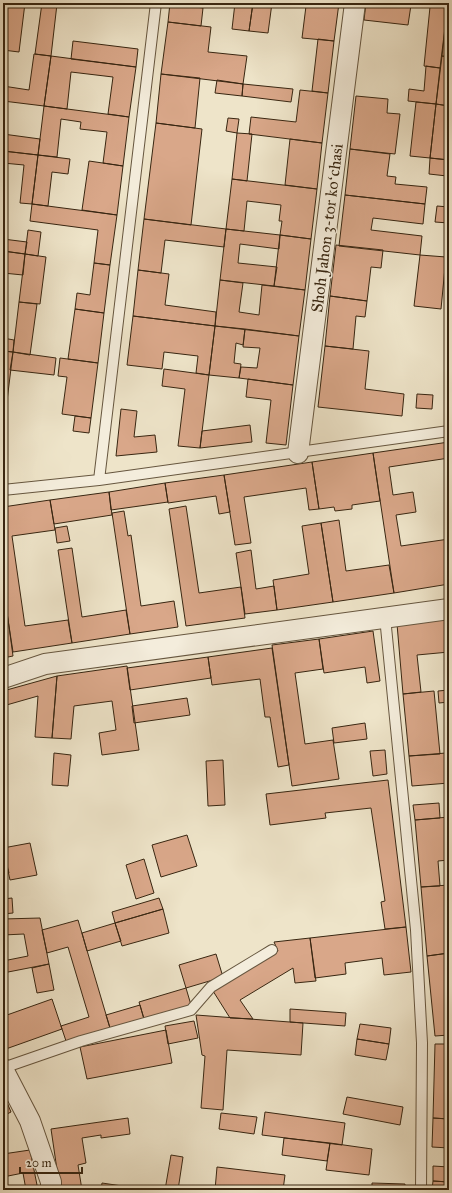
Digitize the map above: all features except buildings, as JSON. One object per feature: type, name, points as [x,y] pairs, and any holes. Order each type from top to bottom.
[{"type":"street","name":"Shoh Jahon 3-tor koʻchasi","points":[[298,452],[355,3]]},
{"type":"street","points":[[3,678],[45,664],[449,609]]},
{"type":"street","points":[[3,1069],[30,1121],[51,1182],[51,1190]]},
{"type":"lane","points":[[99,480],[156,3]]},
{"type":"lane","points":[[3,490],[99,480],[449,431]]},
{"type":"lane","points":[[386,617],[416,930],[422,1043],[420,1190]]},
{"type":"lane","points":[[3,1069],[81,1041],[191,1010],[211,987],[272,950]]}]
